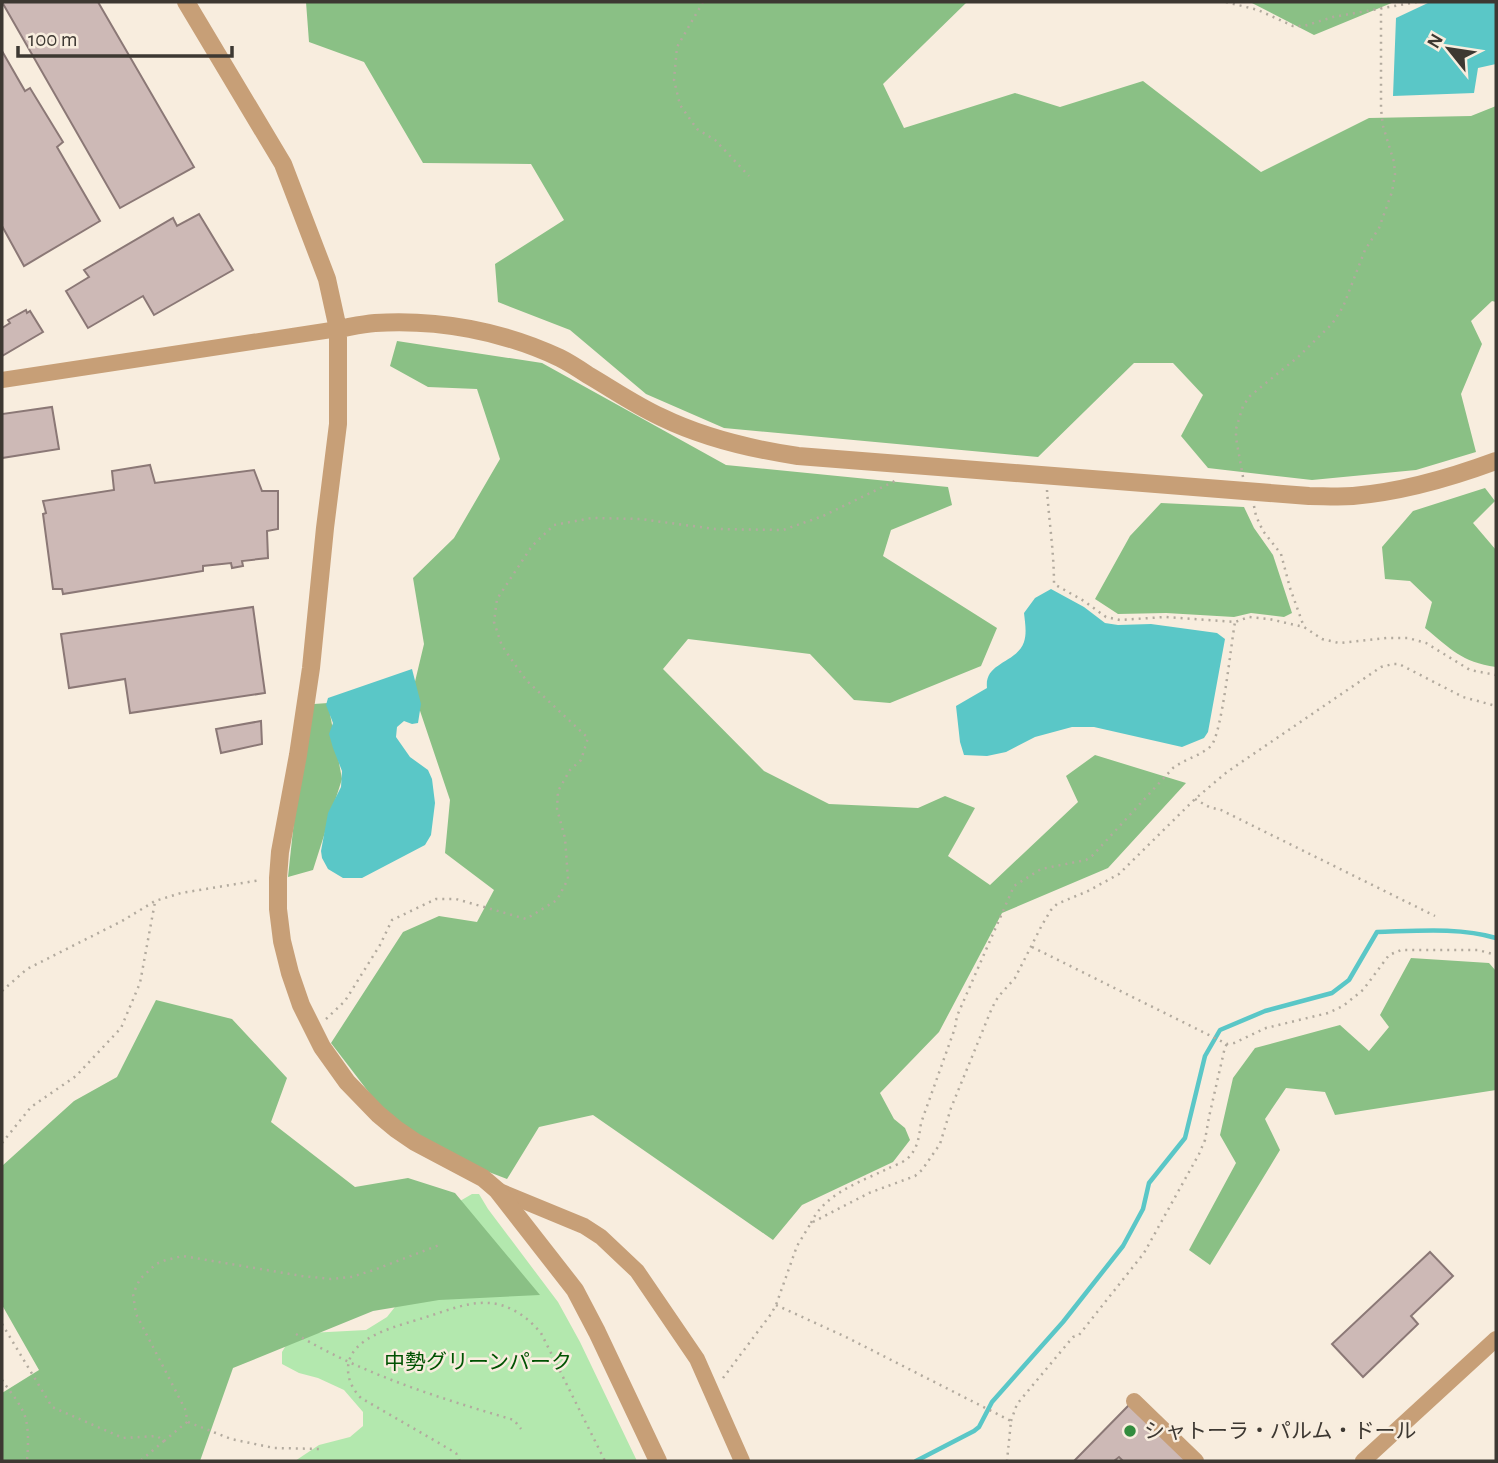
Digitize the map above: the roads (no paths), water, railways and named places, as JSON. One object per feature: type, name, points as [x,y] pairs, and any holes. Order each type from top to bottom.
[{"type":"street","points":[[186,2],[283,164],[327,279],[338,329],[338,424],[311,668],[278,878],[282,941],[294,983],[322,1047],[347,1082],[378,1114],[415,1142],[484,1178],[497,1190],[575,1290],[658,1461]]},
{"type":"street","points":[[2,380],[373,323],[452,325],[522,342],[562,359],[636,404],[711,437],[758,450],[798,456],[1309,496],[1353,496],[1417,486],[1496,461]]},
{"type":"street","points":[[497,1190],[584,1226],[637,1271],[697,1359],[742,1461]]},
{"type":"street","points":[[1363,1461],[1490,1351],[1496,1339]]},
{"type":"street","points":[[1134,1401],[1196,1461]]},
{"type":"water","points":[[1430,2],[1496,2],[1496,64],[1478,68],[1474,93],[1393,96],[1396,18]]},
{"type":"water","points":[[1051,589],[1084,607],[1105,623],[1151,624],[1217,633],[1225,639],[1208,732],[1204,738],[1182,747],[1094,727],[1072,727],[1035,737],[1006,752],[987,756],[964,755],[956,706],[987,688],[990,673],[1020,649],[1026,628],[1024,613],[1035,598]]},
{"type":"water","points":[[412,669],[421,704],[418,723],[404,721],[397,727],[396,737],[410,757],[428,770],[432,779],[435,803],[431,835],[425,845],[362,878],[343,878],[328,869],[321,851],[328,813],[341,787],[342,771],[329,734],[333,723],[326,705],[328,698]]},
{"type":"waterway","points":[[916,1461],[979,1427],[992,1402],[1063,1322],[1123,1246],[1143,1209],[1149,1183],[1185,1138],[1205,1056],[1220,1030],[1265,1011],[1332,993],[1349,980],[1377,932],[1452,931],[1496,938]]},
{"type":"place","name":"シャトーラ・パルム・ドール","points":[[1130,1431]]},
{"type":"park label","name":"中勢グリーンパーク","points":[[478,1362]]}]
